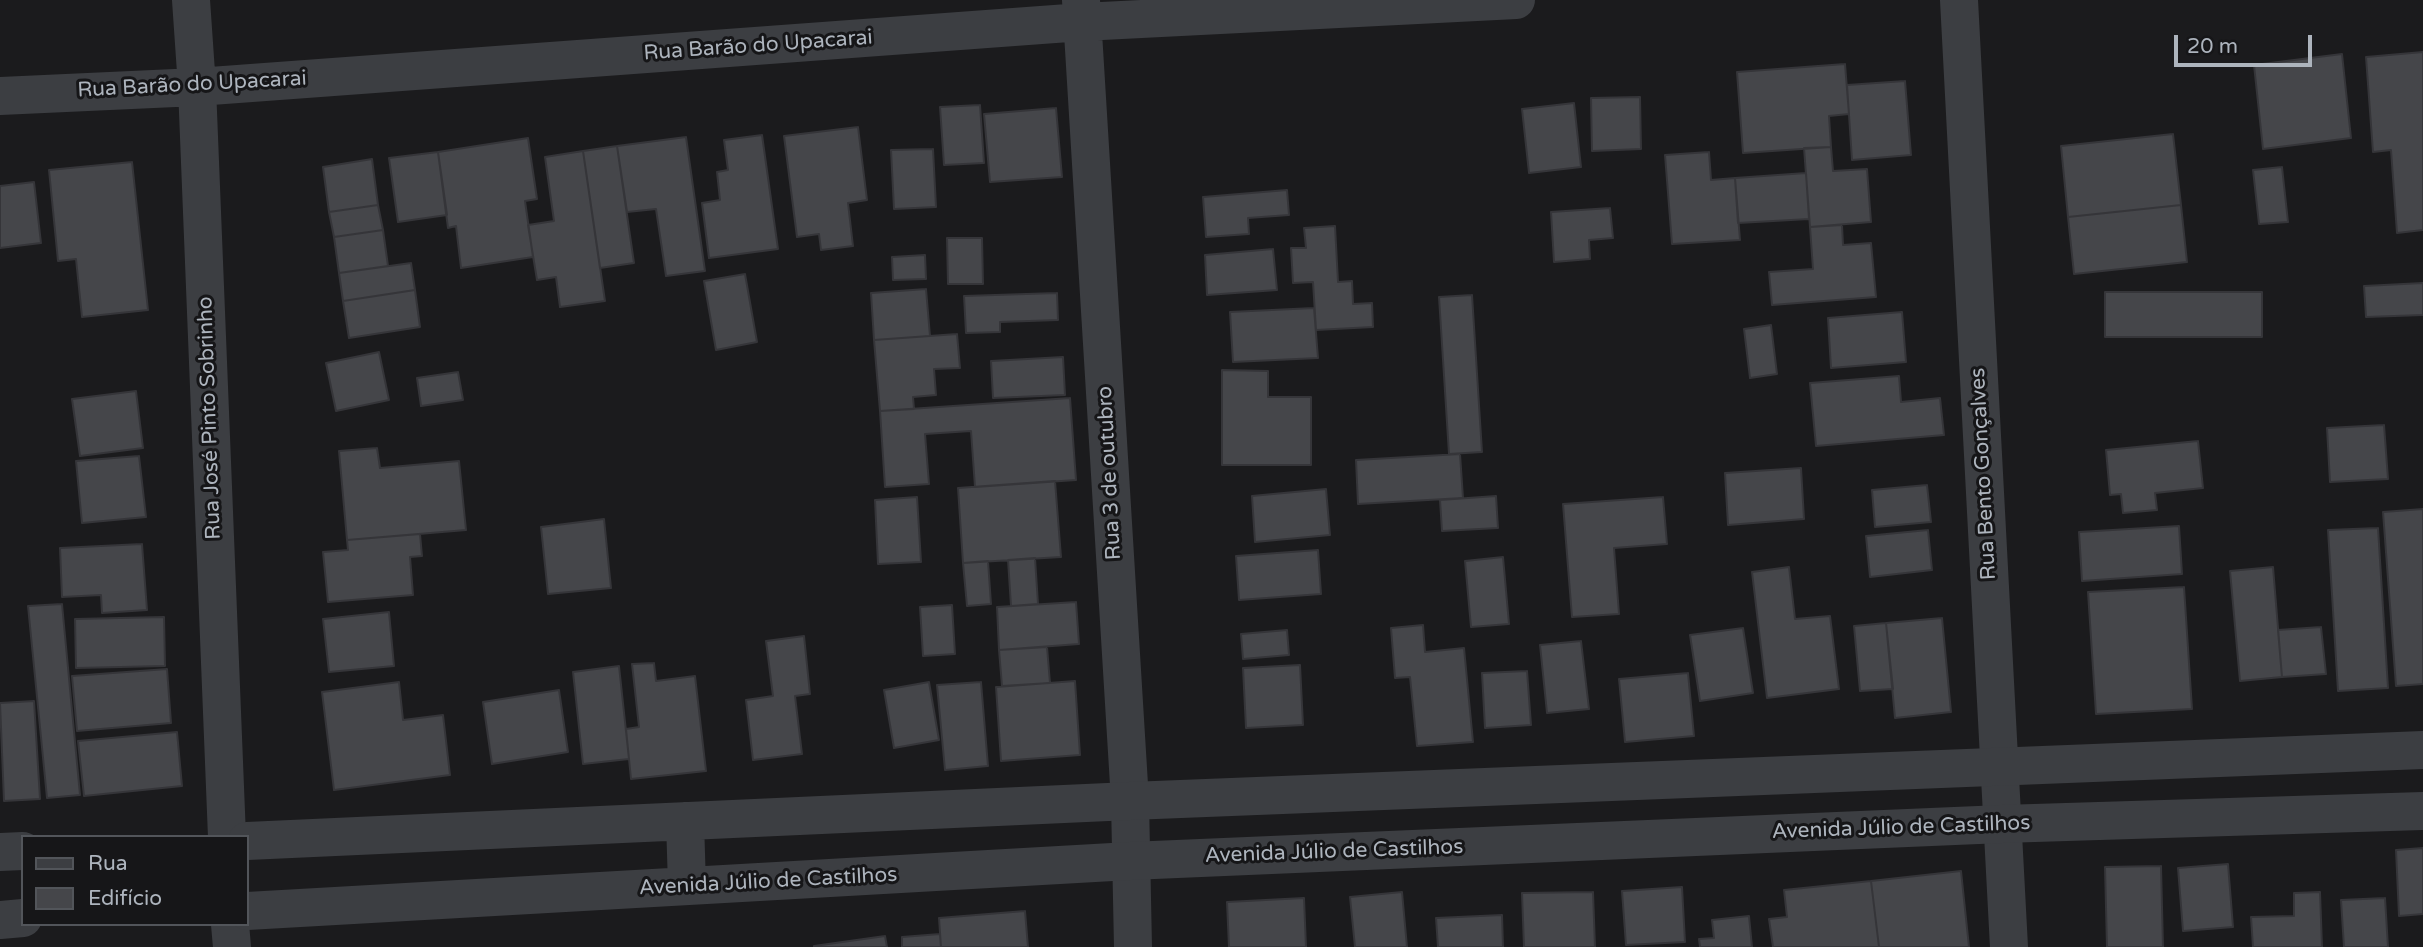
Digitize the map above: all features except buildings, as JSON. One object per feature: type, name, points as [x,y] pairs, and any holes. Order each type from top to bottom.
[{"type":"street","name":"Rua José Pinto Sobrinho","points":[[191,0],[197,87],[228,835]]},
{"type":"street","name":"Rua Barão do Upacarai","points":[[0,96],[197,87],[1082,11],[1516,0]]},
{"type":"street","name":"Rua Bento Gonçalves","points":[[1959,0],[2009,947]]},
{"type":"street","name":"Rua 3 de outubro","points":[[1082,11],[1130,800],[1133,947]]},
{"type":"street","points":[[248,841],[1130,800],[2423,750]]},
{"type":"street","points":[[2226,758],[2227,817]]},
{"type":"street","points":[[1760,776],[1762,834]]},
{"type":"street","points":[[1396,790],[1398,850]]},
{"type":"street","name":"Avenida Júlio de Castilhos","points":[[248,911],[1130,861],[2002,824],[2423,811]]},
{"type":"street","points":[[685,821],[687,886]]},
{"type":"street","points":[[0,852],[21,851]]},
{"type":"street","points":[[0,920],[21,918]]},
{"type":"street","points":[[230,926],[232,947]]}]
